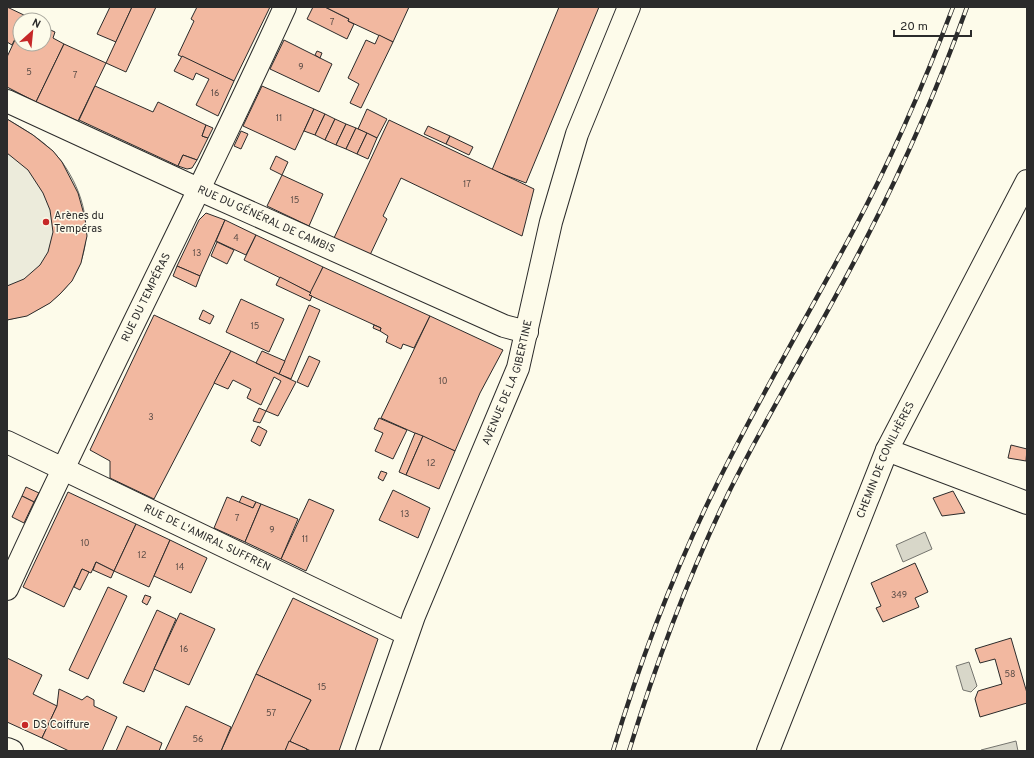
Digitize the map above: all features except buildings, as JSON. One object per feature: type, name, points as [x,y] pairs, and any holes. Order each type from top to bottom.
[{"type":"street","name":"RUE DU TEMPÉRAS","points":[[7,589],[61,469],[241,103],[285,7]]},
{"type":"street","name":"AVENUE DE LA GIBERTINE","points":[[367,751],[407,634],[518,368],[551,222],[578,134],[629,7]]},
{"type":"street","name":"RUE DU GÉNÉRAL DE CAMBIS","points":[[7,101],[198,189],[504,326],[527,332]]},
{"type":"street","name":"CHEMIN DE CONILHÈRES","points":[[768,751],[887,450],[1027,181]]},
{"type":"street","name":"RUE DE L'AMIRAL SUFFREN","points":[[7,442],[407,634]]},
{"type":"street","points":[[887,450],[1027,503]]},
{"type":"street","points":[[7,749],[12,751]]},
{"type":"shaded area","name":"Arènes du Tempéras","points":[[7,119],[43,143],[62,162],[76,187],[84,211],[86,236],[82,259],[72,280],[56,298],[34,311],[7,320]]},
{"type":"shaded area","points":[[925,532],[932,549],[903,562],[896,545]]},
{"type":"shaded area","points":[[969,662],[977,686],[971,692],[963,690],[956,666]]},
{"type":"shaded area","points":[[1016,741],[1018,751],[981,750]]},
{"type":"railway","points":[[613,751],[646,650],[672,583],[701,518],[749,422],[852,233],[880,178],[919,93],[953,7]]},
{"type":"railway","points":[[629,751],[650,685],[686,589],[713,525],[779,397],[833,302],[881,209],[933,95],[967,7]]},
{"type":"place","name":"Arènes du Tempéras","points":[[46,222]]},
{"type":"place","name":"DS Coiffure","points":[[25,725]]}]
